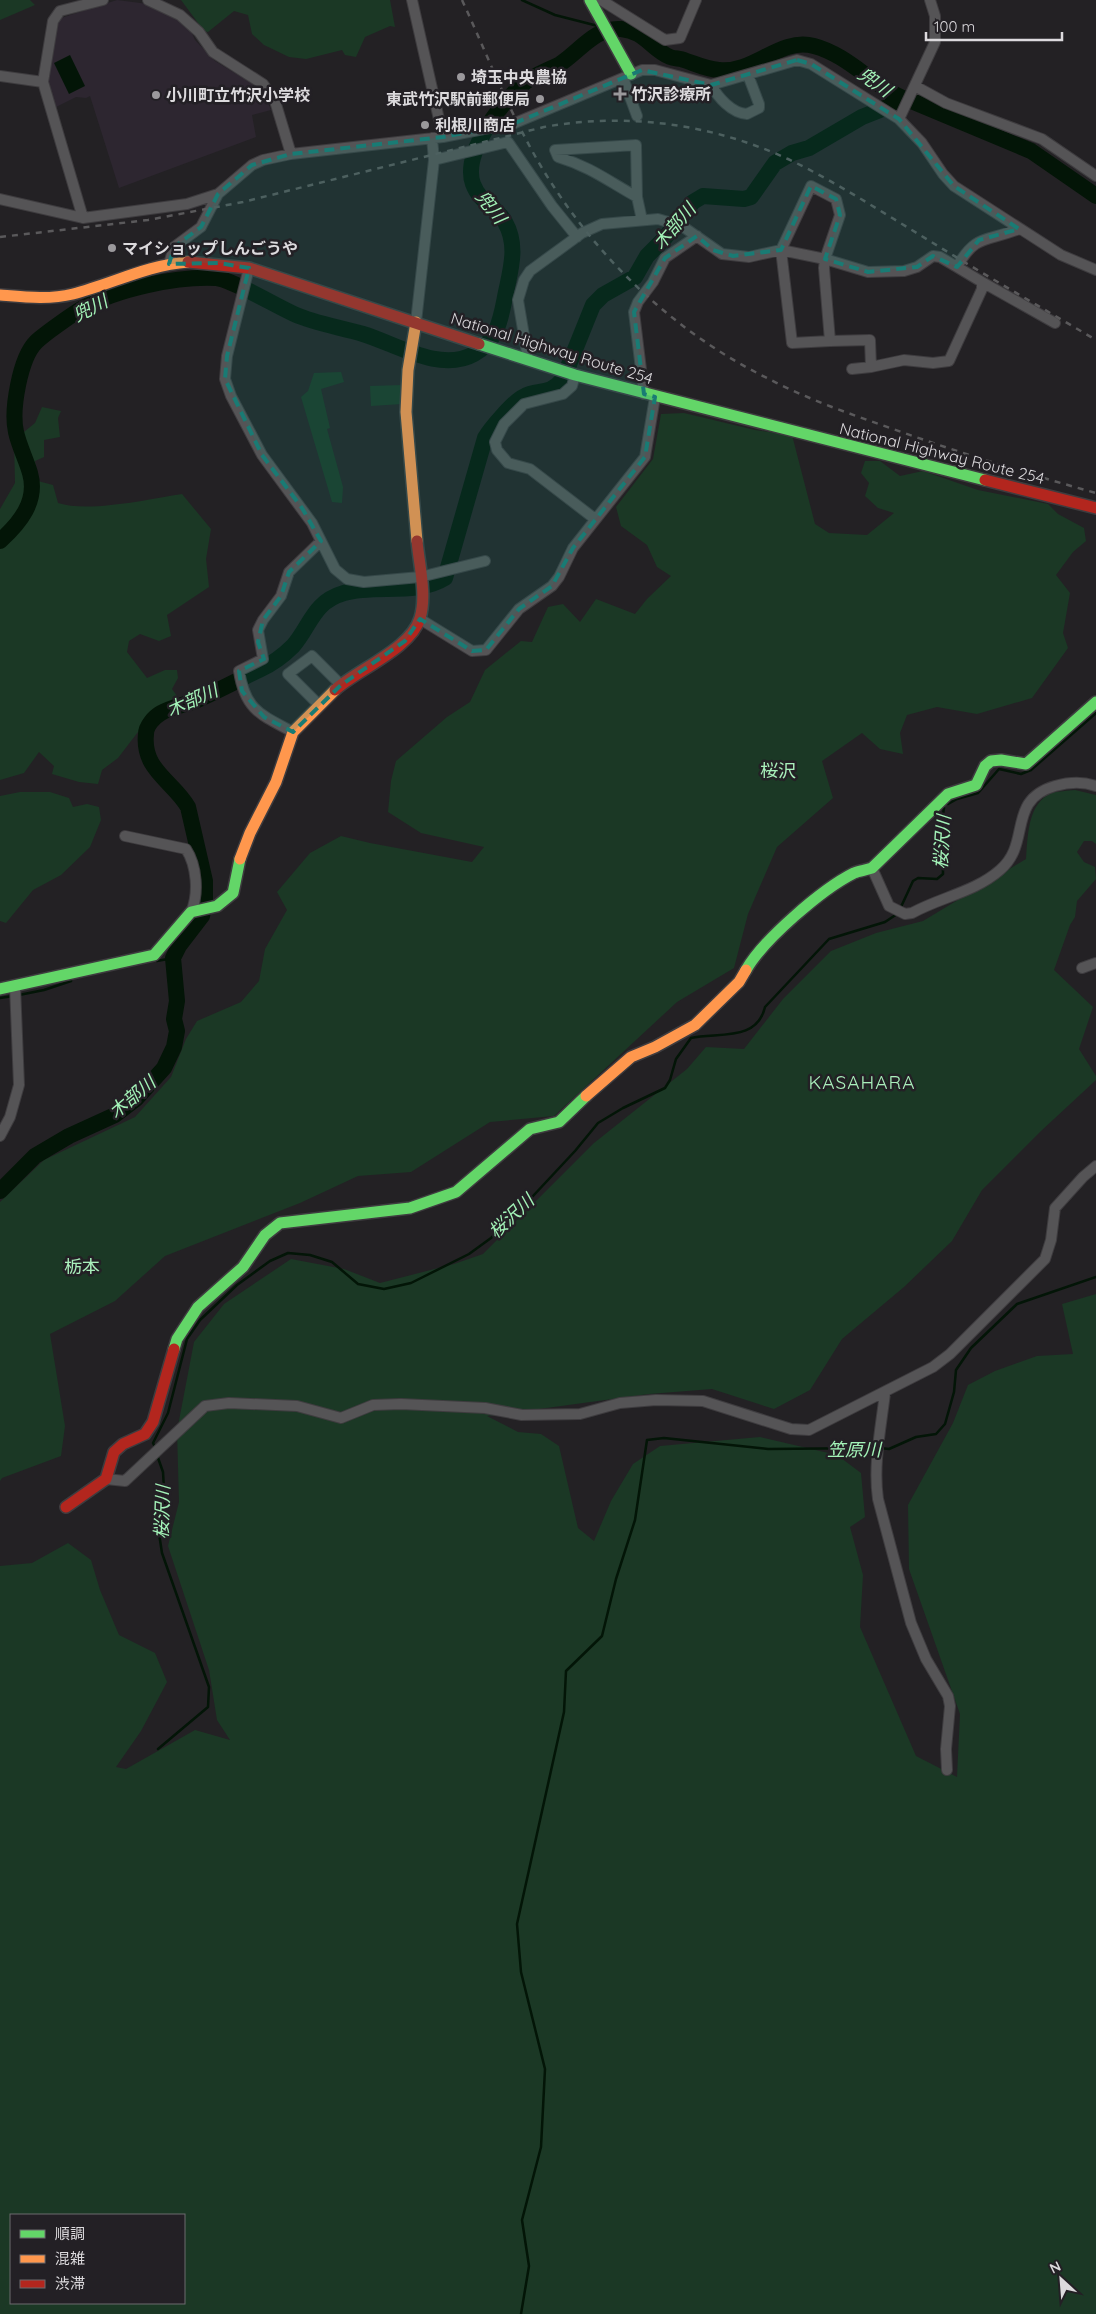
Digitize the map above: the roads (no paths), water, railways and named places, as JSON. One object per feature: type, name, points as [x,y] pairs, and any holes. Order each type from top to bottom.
[{"type":"main road","points":[[594,0],[600,17],[614,41],[627,76]]},
{"type":"main road","name":"National Highway Route 254","points":[[0,295],[57,297],[73,294],[137,272],[169,264],[219,263],[249,268],[575,375],[1096,508]]},
{"type":"main road","points":[[0,989],[154,955],[192,912],[217,906],[233,893],[240,858],[250,833],[276,782],[293,732],[318,704],[341,684],[405,641],[420,619],[422,598],[406,412],[408,370],[416,322]]},
{"type":"main road","points":[[66,1507],[106,1479],[114,1452],[123,1444],[145,1434],[152,1422],[177,1340],[183,1328],[198,1307],[243,1267],[265,1235],[280,1223],[410,1208],[456,1192],[530,1128],[559,1122],[607,1076],[630,1057],[655,1047],[695,1025],[739,982],[752,959],[796,916],[845,878],[856,872],[872,868],[916,827],[941,799],[948,794],[976,785],[986,765],[999,759],[1020,765],[1026,764],[1096,702]]},
{"type":"street","points":[[83,218],[43,82],[53,22],[60,11],[70,4],[103,0]]},
{"type":"street","points":[[148,0],[180,15],[199,32],[213,52],[263,84],[275,101],[291,154]]},
{"type":"street","points":[[412,0],[443,137]]},
{"type":"street","points":[[594,0],[640,22],[665,40],[680,38],[696,0]]},
{"type":"street","points":[[900,117],[936,42],[934,16],[930,0]]},
{"type":"street","points":[[169,264],[170,255],[174,247],[201,227],[218,194],[252,165],[291,154],[443,137],[499,127],[529,118],[627,76],[655,70],[711,85],[792,60],[804,62],[887,113],[900,117],[954,186],[1061,255],[1096,270]]},
{"type":"street","points":[[711,85],[717,95],[729,106],[747,114],[759,108],[748,75]]},
{"type":"street","points":[[0,76],[43,82]]},
{"type":"street","points":[[627,76],[637,116]]},
{"type":"street","points":[[914,88],[1042,139],[1096,176]]},
{"type":"street","points":[[416,322],[434,160],[432,138]]},
{"type":"street","points":[[434,160],[508,142],[552,206],[577,237]]},
{"type":"street","points":[[637,197],[596,171],[558,157],[555,150],[636,146],[637,197],[642,220]]},
{"type":"street","points":[[830,341],[825,258],[840,216],[836,199],[811,186],[781,250],[792,342],[870,340],[871,367]]},
{"type":"street","points":[[0,199],[83,218],[186,204],[218,194]]},
{"type":"street","points":[[528,359],[518,300],[524,280],[530,271],[577,237],[602,224],[642,220],[658,219],[682,226],[713,250],[733,256],[749,257],[781,250],[825,258],[855,266],[868,272],[910,269],[917,267],[933,256],[940,257],[1055,323]]},
{"type":"street","points":[[957,267],[968,249],[979,240],[1003,235],[1019,229]]},
{"type":"street","points":[[420,619],[472,651],[486,650],[519,609],[552,586],[559,577],[573,548],[645,457],[650,395],[634,312],[638,302],[653,282],[665,258],[696,236]]},
{"type":"street","points":[[249,268],[227,356],[225,379],[231,396],[262,455],[302,508],[335,569],[347,579],[355,582],[420,577],[484,561]]},
{"type":"street","points":[[852,369],[904,360],[933,363],[949,361],[982,289],[982,282]]},
{"type":"street","points":[[575,375],[572,386],[563,394],[524,404],[504,424],[497,434],[495,442],[497,450],[508,463],[530,470],[595,519]]},
{"type":"street","points":[[293,732],[264,717],[252,704],[242,691],[239,671],[263,659],[258,630],[262,620],[281,596],[289,572],[321,541]]},
{"type":"street","points":[[318,704],[288,674],[312,656],[341,684]]},
{"type":"street","points":[[872,868],[889,906],[893,910],[905,914],[912,913],[976,886],[1001,869],[1014,852],[1025,808],[1032,798],[1048,788],[1064,784],[1077,782],[1096,786]]},
{"type":"street","points":[[125,836],[186,849],[195,881],[195,903],[192,912]]},
{"type":"street","points":[[1082,968],[1096,963]]},
{"type":"street","points":[[0,1136],[10,1118],[19,1085],[15,986]]},
{"type":"street","points":[[106,1479],[125,1480],[205,1406],[229,1403],[297,1406],[341,1418],[372,1405],[485,1408],[522,1415],[580,1414],[620,1404],[656,1400],[703,1401],[791,1429],[809,1430],[885,1393],[946,1358],[1045,1259],[1052,1240],[1055,1208],[1083,1177],[1096,1166]]},
{"type":"street","points":[[885,1393],[879,1440],[876,1486],[878,1499],[911,1623],[926,1658],[948,1696],[950,1706],[946,1749],[947,1770]]},
{"type":"waterway","points":[[522,0],[555,15],[598,26]]},
{"type":"waterway","name":"兜川","points":[[0,541],[26,511],[32,493],[30,473],[17,437],[15,422],[18,385],[25,360],[36,342],[73,314],[97,301],[147,285],[183,279],[216,278],[243,288],[302,317],[363,334],[433,359],[461,359],[474,354],[482,348],[489,342],[498,327],[511,265],[512,248],[509,231],[502,217],[480,197],[473,184],[471,172],[478,145],[494,117],[513,93],[522,85],[535,76],[560,64],[595,36],[612,29],[629,30],[636,33],[663,54],[670,57],[719,70],[732,70],[744,67],[789,47],[801,45],[814,46],[840,58],[901,97],[1031,151],[1096,196]]},
{"type":"waterway","name":"木部川","points":[[568,367],[593,305],[603,295],[635,277],[647,256],[664,239],[693,202],[703,196],[744,199],[751,197],[775,163],[792,153],[809,148],[862,117],[890,106],[897,97]]},
{"type":"waterway","name":"木部川","points":[[0,1191],[35,1156],[69,1136],[115,1115],[136,1099],[164,1068],[174,1047],[177,1031],[174,1019],[177,1001],[173,958],[179,946],[202,916],[205,902],[205,881],[188,807],[160,774],[149,757],[146,746],[146,734],[151,722],[165,711],[205,697],[277,660],[293,646],[319,608],[334,597],[344,593],[369,589],[421,587],[445,578],[485,438],[502,416],[519,400],[528,394],[552,389],[562,380]]},
{"type":"waterway","name":"桜沢川","points":[[948,804],[957,799],[978,793],[999,769],[1021,774],[1031,770],[1096,713]]},
{"type":"waterway","name":"桜沢川","points":[[900,909],[913,881],[918,878],[937,879],[943,874],[942,820],[944,808]]},
{"type":"waterway","name":"桜沢川","points":[[156,1449],[153,1443],[168,1413],[187,1339],[200,1320],[237,1285],[270,1261],[288,1253],[310,1255],[332,1262],[358,1284],[384,1289],[411,1283],[469,1254],[491,1238],[519,1211],[575,1151],[598,1123],[623,1108],[665,1088],[670,1080],[676,1059],[691,1038],[735,1033],[745,1031],[754,1026],[761,1018],[765,1007],[829,939],[885,922],[897,914]]},
{"type":"waterway","points":[[157,961],[173,958]]},
{"type":"waterway","points":[[19,995],[44,990],[71,981]]},
{"type":"waterway","points":[[0,998],[13,996]]},
{"type":"waterway","name":"笠原川","points":[[880,1448],[889,1449],[916,1437],[936,1434],[945,1424],[954,1392],[956,1370],[971,1348],[1017,1304],[1096,1277]]},
{"type":"waterway","points":[[521,2314],[529,2266],[522,2220],[541,2147],[545,2069],[521,1972],[517,1924],[564,1712],[566,1671],[602,1636],[616,1579],[635,1520],[647,1440],[664,1438],[768,1449],[875,1448]]},
{"type":"waterway","name":"桜沢川","points":[[157,1455],[163,1472],[165,1507],[158,1527],[162,1553],[209,1687],[208,1707],[158,1749]]},
{"type":"railway","points":[[462,0],[516,119],[554,187],[597,245],[622,272],[675,320],[735,361],[782,386],[813,399],[861,418],[943,446],[1096,493]]},
{"type":"railway","points":[[0,237],[148,220],[243,202],[544,127],[606,121],[638,121],[669,124],[729,137],[788,159],[822,176],[1096,340]]},
{"type":"place","name":"埼玉中央農協","points":[[461,77]]},
{"type":"place","name":"竹沢診療所","points":[[620,94]]},
{"type":"place","name":"小川町立竹沢小学校","points":[[156,95]]},
{"type":"place","name":"東武竹沢駅前郵便局","points":[[540,99]]},
{"type":"place","name":"利根川商店","points":[[425,125]]},
{"type":"place","name":"マイショップしんごうや","points":[[112,248]]},
{"type":"district","name":"桜沢","points":[[778,770]]},
{"type":"district","name":"KASAHARA","points":[[862,1082]]},
{"type":"district","name":"栃本","points":[[82,1266]]}]
